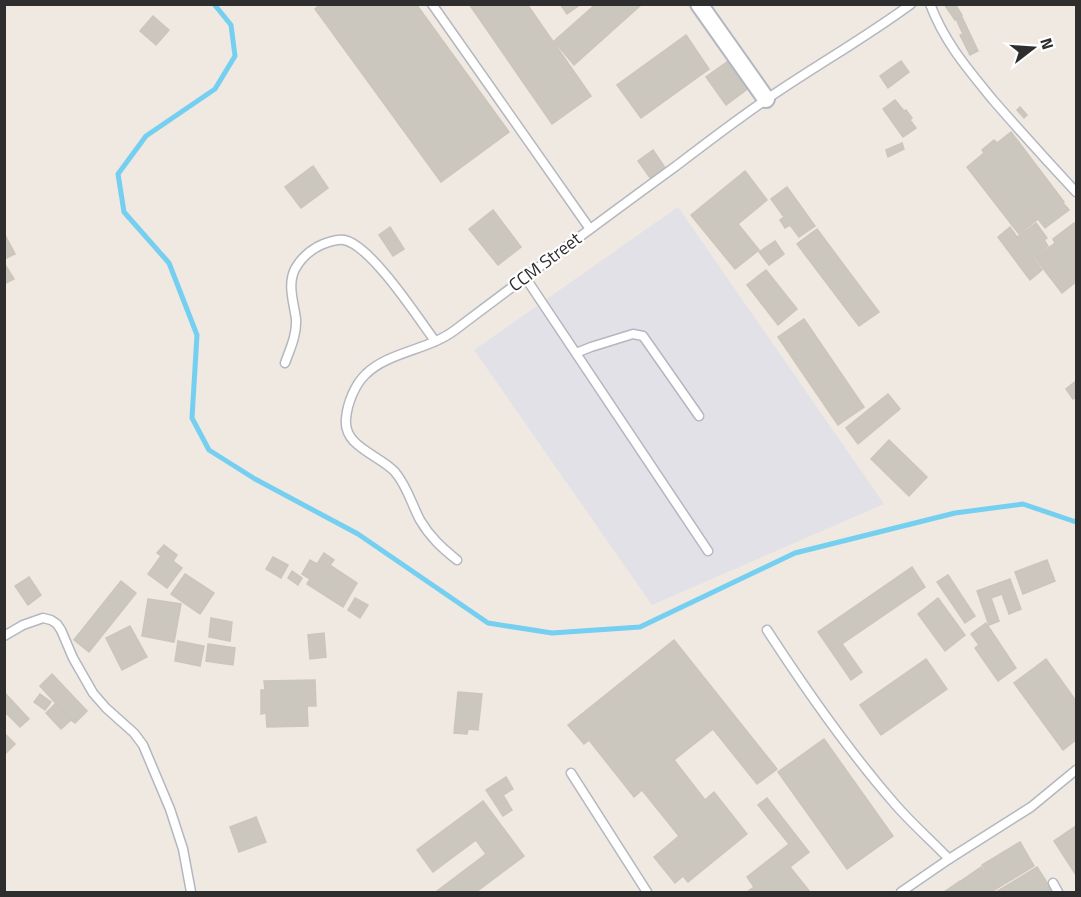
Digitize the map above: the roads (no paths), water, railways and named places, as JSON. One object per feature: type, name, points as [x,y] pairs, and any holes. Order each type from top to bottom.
[{"type":"street","points":[[699,4],[766,99]]},
{"type":"lane","points":[[432,4],[590,229]]},
{"type":"lane","name":"CCM Street","points":[[457,560],[435,542],[396,473],[358,446],[346,430],[345,420],[354,391],[366,374],[387,360],[450,334],[766,99],[880,27],[911,4]]},
{"type":"lane","points":[[930,4],[935,19],[963,64],[1077,192]]},
{"type":"lane","points":[[285,363],[295,336],[296,320],[291,285],[295,270],[308,252],[327,242],[344,240],[358,247],[376,264],[435,341]]},
{"type":"lane","points":[[525,277],[708,551]]},
{"type":"lane","points":[[576,354],[633,334],[643,336],[699,416]]},
{"type":"lane","points":[[4,636],[23,625],[43,618],[57,624],[93,693],[134,733],[142,745],[170,809],[183,849],[191,892]]},
{"type":"lane","points":[[767,630],[806,690],[842,739],[894,804],[949,859]]},
{"type":"lane","points":[[901,892],[1031,807],[1077,770]]},
{"type":"lane","points":[[571,773],[647,892]]},
{"type":"lane","points":[[1053,883],[1058,892]]},
{"type":"waterway","points":[[214,4],[231,25],[235,56],[215,89],[146,136],[118,174],[124,212],[169,263],[197,335],[192,418],[209,450],[255,479],[358,534],[488,623],[552,633],[640,627],[795,553],[955,513],[1023,504],[1076,522]]}]
